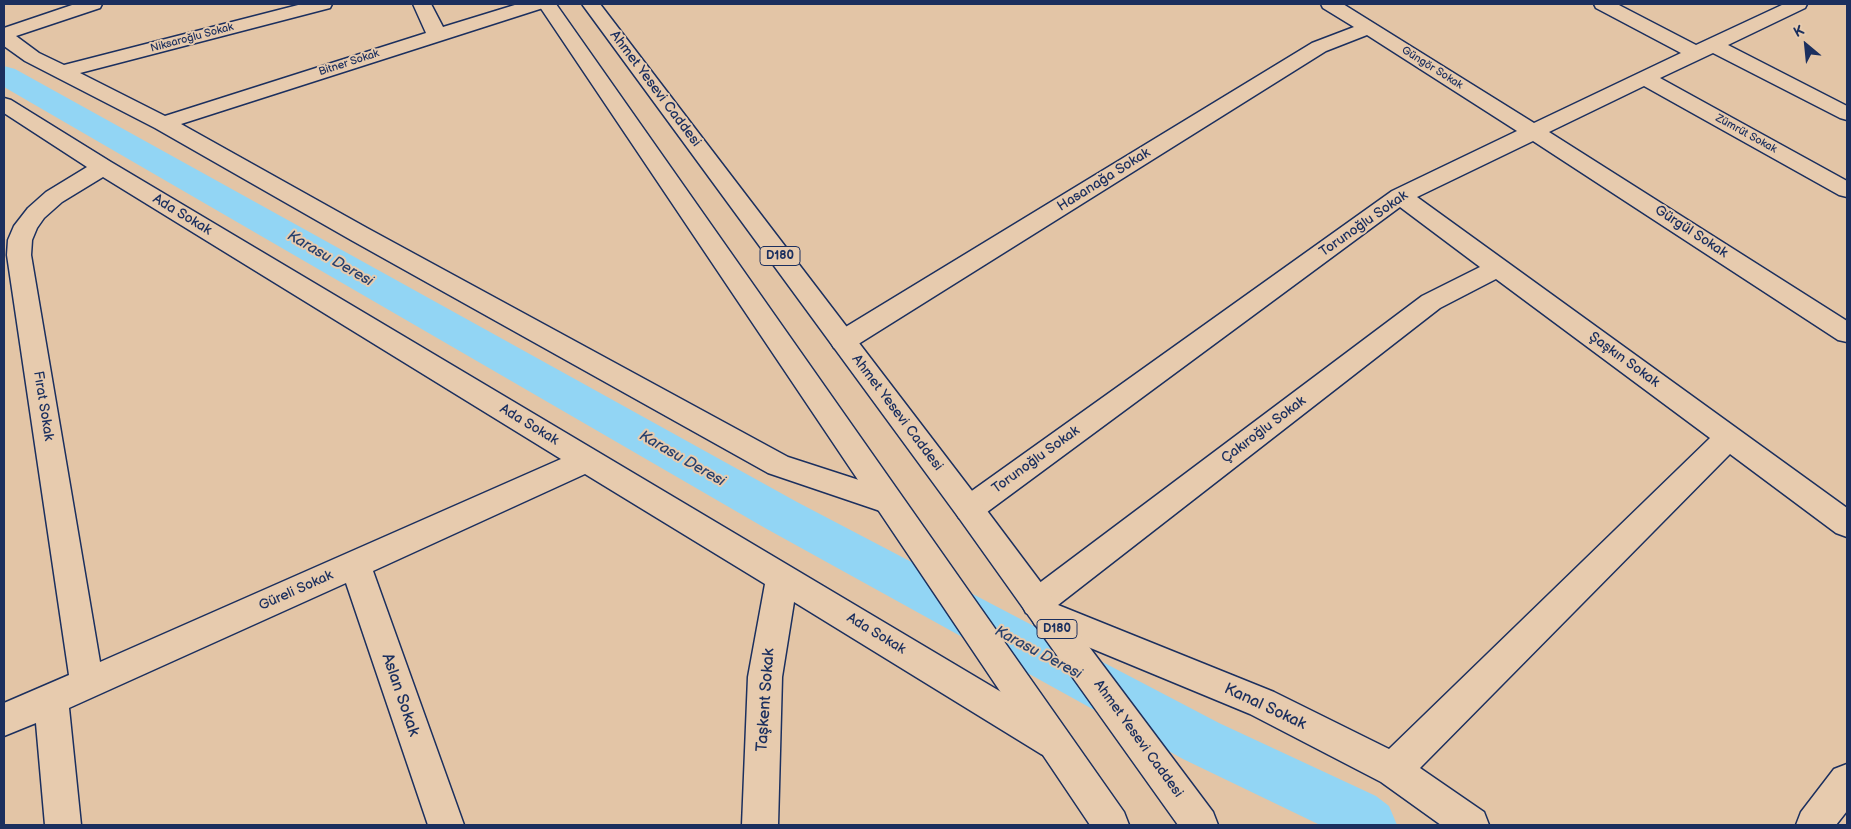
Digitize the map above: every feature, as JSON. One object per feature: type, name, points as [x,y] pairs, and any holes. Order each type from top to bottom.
[{"type":"main road","points":[[4,36],[93,4]]},
{"type":"main road","name":"Niksaroğlu Sokak","points":[[61,72],[323,4]]},
{"type":"main road","points":[[422,4],[437,35]]},
{"type":"main road","name":"Bitner Sokak","points":[[163,123],[536,4]]},
{"type":"main road","points":[[547,4],[1111,825]]},
{"type":"main road","name":"Ahmet Yesevi Caddesi","points":[[591,4],[969,509],[1200,825]]},
{"type":"main road","name":"Güngör Sokak","points":[[1330,4],[1534,132]]},
{"type":"main road","points":[[1603,4],[1847,114]]},
{"type":"main road","name":"Torunoğlu Sokak","points":[[969,509],[1400,196],[1798,4]]},
{"type":"main road","name":"Hasanağa Sokak","points":[[843,341],[1319,47],[1369,28]]},
{"type":"main road","points":[[4,36],[32,57],[163,123],[359,234],[778,465],[889,502]]},
{"type":"main road","name":"Zümrüt Sokak","points":[[1645,78],[1847,190]]},
{"type":"main road","name":"Ada Sokak","points":[[4,104],[104,167],[1055,743]]},
{"type":"main road","name":"Gürgül Sokak","points":[[1534,132],[1847,333]]},
{"type":"main road","name":"Fırat Sokak","points":[[87,684],[19,255],[20,240],[26,226],[36,213],[54,197],[104,167]]},
{"type":"main road","name":"Şaşkın Sokak","points":[[1400,196],[1847,524]]},
{"type":"main road","points":[[4,224],[36,213]]},
{"type":"main road","name":"Çakıroğlu Sokak","points":[[1042,609],[1431,302],[1498,268]]},
{"type":"main road","points":[[1393,770],[1729,437]]},
{"type":"main road","name":"Güreli Sokak","points":[[4,720],[587,460]]},
{"type":"main road","name":"Aslan Sokak","points":[[355,565],[446,825]]},
{"type":"main road","name":"Taşkent Sokak","points":[[760,825],[765,677],[782,576]]},
{"type":"main road","name":"Kanal Sokak","points":[[1042,609],[1262,704],[1393,770],[1471,825]]},
{"type":"main road","points":[[51,700],[63,825]]},
{"type":"main road","points":[[1814,825],[1847,782]]},
{"type":"waterway","name":"Karasu Deresi","points":[[4,75],[781,515],[1201,741],[1357,815],[1370,825]]}]
